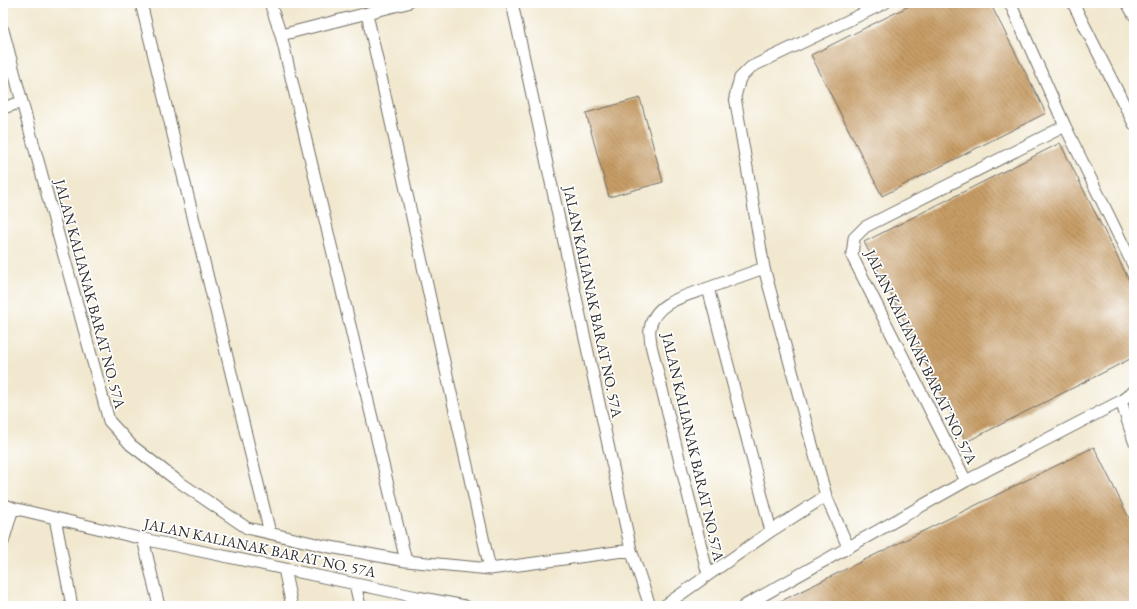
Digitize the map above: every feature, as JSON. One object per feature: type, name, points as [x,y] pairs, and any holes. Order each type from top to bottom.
[{"type":"lane","points":[[141,3],[270,533]]},
{"type":"lane","points":[[270,3],[281,35],[406,560]]},
{"type":"lane","points":[[281,35],[407,3]]},
{"type":"lane","name":"JALAN KALIANAK BARAT NO. 57A","points":[[512,3],[631,550],[650,606]]},
{"type":"lane","points":[[848,547],[826,496],[764,268],[735,97],[740,78],[752,68],[885,3]]},
{"type":"lane","points":[[1010,3],[1065,126],[1134,267]]},
{"type":"lane","points":[[1073,3],[1134,124]]},
{"type":"lane","points":[[1127,3],[1134,15]]},
{"type":"lane","points":[[367,14],[490,569]]},
{"type":"lane","name":"JALAN KALIANAK BARAT NO. 57A","points":[[3,30],[109,421],[131,445],[175,479],[247,528],[325,546],[406,560],[490,569],[631,550]]},
{"type":"lane","points":[[3,108],[22,102]]},
{"type":"lane","name":"JALAN KALIANAK BARAT NO. 57A","points":[[1065,126],[865,226],[854,238],[852,256],[966,481],[1121,401],[1134,391]]},
{"type":"lane","name":"JALAN KALIANAK BARAT NO.57A","points":[[708,576],[651,345],[650,329],[654,315],[666,304],[764,268]]},
{"type":"lane","points":[[708,288],[771,531]]},
{"type":"lane","points":[[1121,401],[1134,441]]},
{"type":"lane","points":[[744,606],[966,481]]},
{"type":"lane","points":[[664,606],[771,531],[826,496]]},
{"type":"lane","points":[[3,542],[8,506]]},
{"type":"lane","name":"JALAN KALIANAK BARAT NO. 57A","points":[[8,506],[143,539],[355,584],[418,602],[464,606]]},
{"type":"lane","points":[[55,518],[72,606]]},
{"type":"lane","points":[[143,539],[159,606]]},
{"type":"lane","points":[[284,569],[292,606]]},
{"type":"lane","points":[[355,584],[360,606]]},
{"type":"building","points":[[915,3],[990,3],[1046,113],[882,196],[811,55]]},
{"type":"building","points":[[640,98],[663,182],[609,197],[586,113]]},
{"type":"building","points":[[1060,143],[1134,290],[1134,357],[966,442],[864,242]]},
{"type":"building","points":[[1094,447],[1134,528],[1134,606],[771,606]]}]
